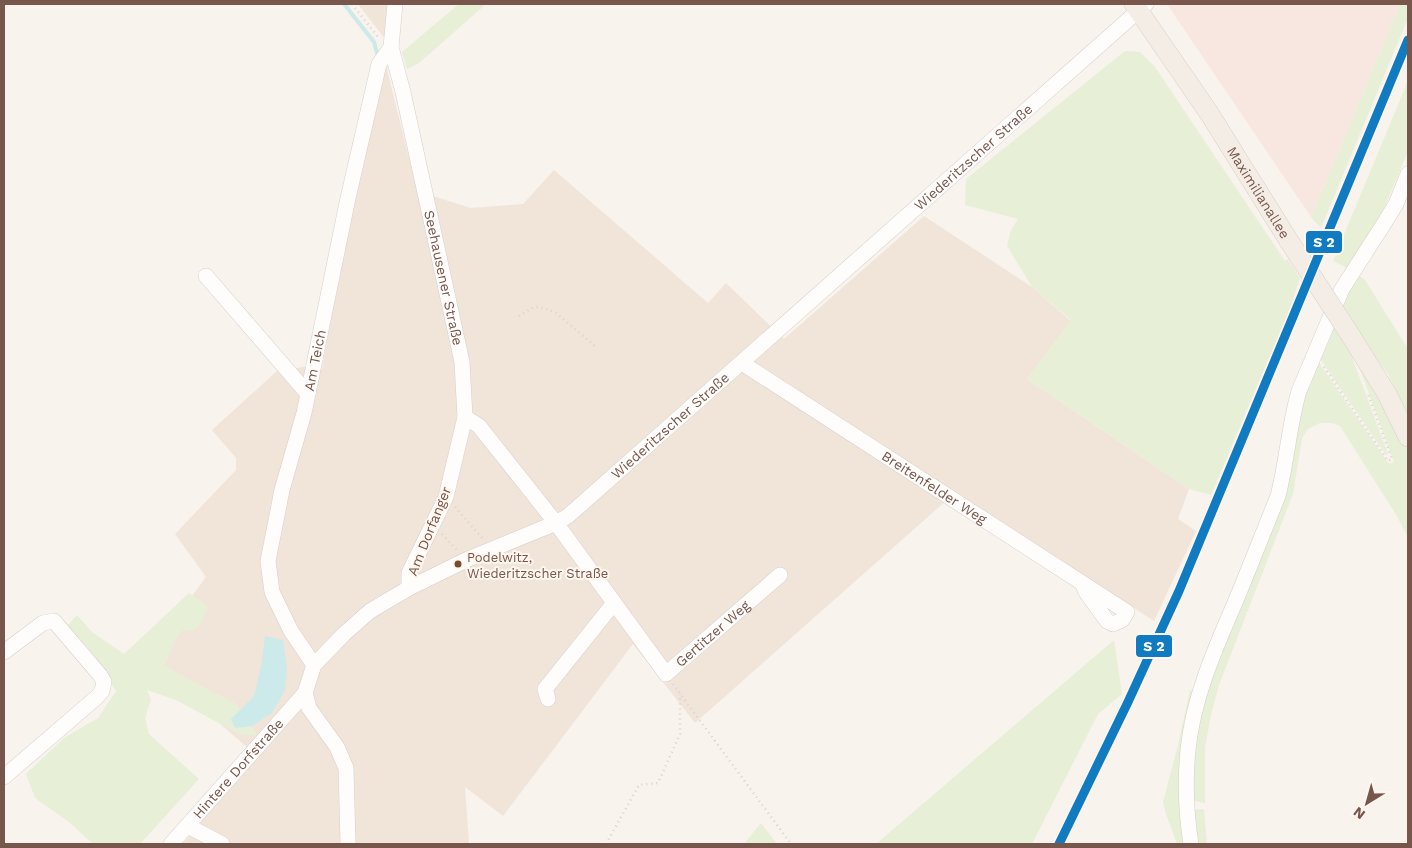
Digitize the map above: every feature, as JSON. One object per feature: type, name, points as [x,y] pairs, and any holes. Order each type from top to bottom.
[{"type":"main road","name":"Maximilianallee","points":[[1140,6],[1351,336],[1387,394],[1408,437]]},
{"type":"street","name":"Seehausener Straße","points":[[395,4],[391,47],[403,92],[462,362],[465,417]]},
{"type":"street","name":"Wiederitzscher Straße","points":[[305,693],[314,665],[370,611],[409,588],[466,560],[556,523],[568,516],[742,363],[1140,6]]},
{"type":"street","name":"Am Teich","points":[[314,665],[291,631],[272,592],[268,561],[282,490],[308,394],[348,198],[379,64],[391,47]]},
{"type":"street","points":[[1191,844],[1186,808],[1188,748],[1195,712],[1215,650],[1278,496],[1294,408],[1299,391],[1342,289],[1386,222],[1396,204],[1408,174]]},
{"type":"street","points":[[206,276],[308,394]]},
{"type":"street","name":"Breitenfelder Weg","points":[[742,363],[1127,612]]},
{"type":"street","name":"Am Dorfanger","points":[[409,588],[409,574],[446,497],[465,417]]},
{"type":"street","points":[[465,417],[479,426],[556,523]]},
{"type":"street","name":"Gertitzer Weg","points":[[556,523],[666,674],[780,575]]},
{"type":"street","points":[[548,699],[545,690],[614,603]]},
{"type":"street","points":[[4,652],[43,623],[50,620],[54,621],[104,682],[102,690],[97,697],[4,777]]},
{"type":"street","points":[[305,693],[309,708],[337,747],[346,768],[348,844]]},
{"type":"street","name":"Hintere Dorfstraße","points":[[171,844],[305,693]]},
{"type":"street","points":[[188,826],[222,844]]},
{"type":"path","points":[[352,4],[382,42],[391,47]]},
{"type":"path","points":[[519,316],[534,307],[549,310],[556,313],[596,347]]},
{"type":"path","points":[[1314,356],[1318,358],[1388,461],[1392,459],[1365,387]]},
{"type":"path","points":[[446,497],[492,549]]},
{"type":"path","points":[[433,523],[466,560]]},
{"type":"path","points":[[666,674],[791,844]]},
{"type":"path","points":[[606,844],[639,784],[658,783],[680,734],[680,694]]},
{"type":"shaded area","points":[[358,4],[390,4],[386,40]]},
{"type":"shaded area","points":[[1167,4],[1400,4],[1311,217]]},
{"type":"shaded area","points":[[386,65],[417,191],[471,208],[523,204],[554,170],[708,303],[726,283],[784,339],[924,216],[1032,287],[1071,321],[1027,379],[1189,489],[1178,519],[1196,531],[1154,621],[956,492],[695,723],[633,644],[503,816],[465,787],[469,844],[183,844],[256,755],[145,659],[206,577],[175,534],[236,470],[236,458],[212,430],[277,371],[309,366],[322,369],[354,184]]},
{"type":"green space","points":[[459,4],[486,4],[419,63],[407,69],[402,52]]},
{"type":"green space","points":[[1400,4],[1408,4],[1408,18],[1321,228],[1311,217]]},
{"type":"green space","points":[[1125,51],[1140,52],[1155,67],[1285,261],[1288,259],[1300,278],[1290,308],[1211,495],[1189,489],[1027,379],[1071,320],[1032,287],[1007,246],[1011,230],[1018,219],[965,205],[966,179]]},
{"type":"green space","points":[[1408,81],[1408,151],[1372,237],[1349,269],[1333,261]]},
{"type":"green space","points":[[1357,274],[1365,280],[1408,349],[1408,415],[1388,374],[1355,329],[1346,346],[1349,349],[1388,454],[1386,455],[1319,357]]},
{"type":"green space","points":[[1356,358],[1396,425],[1408,450],[1408,537],[1340,426],[1331,423],[1320,423],[1308,429],[1302,438],[1293,494],[1219,685],[1205,747],[1205,803],[1191,800],[1190,779],[1199,711],[1235,613],[1298,410],[1317,360],[1389,464],[1394,462]]},
{"type":"green space","points":[[189,593],[208,606],[202,621],[194,631],[183,630],[175,640],[165,665],[236,704],[258,736],[239,734],[176,700],[147,690],[151,700],[145,718],[149,734],[199,779],[140,844],[93,844],[69,822],[35,798],[26,774],[64,738],[98,718],[116,691],[94,655],[68,625],[77,615],[92,632],[124,654]]},
{"type":"green space","points":[[1114,640],[1122,694],[1098,714],[1032,844],[876,844]]},
{"type":"green space","points":[[1190,690],[1195,692],[1187,844],[1177,844],[1163,802]]},
{"type":"green space","points":[[1204,809],[1207,844],[1195,844],[1192,810]]},
{"type":"green space","points":[[761,823],[777,844],[744,844]]},
{"type":"water","points":[[265,636],[283,640],[287,668],[285,690],[272,713],[252,726],[235,728],[231,719],[254,696]]},
{"type":"waterway","points":[[344,4],[374,42],[377,53]]},
{"type":"transit line","points":[[1059,844],[1179,591],[1408,40]]},
{"type":"place","name":"Podelwitz, Wiederitzscher Straße","points":[[458,564]]}]
